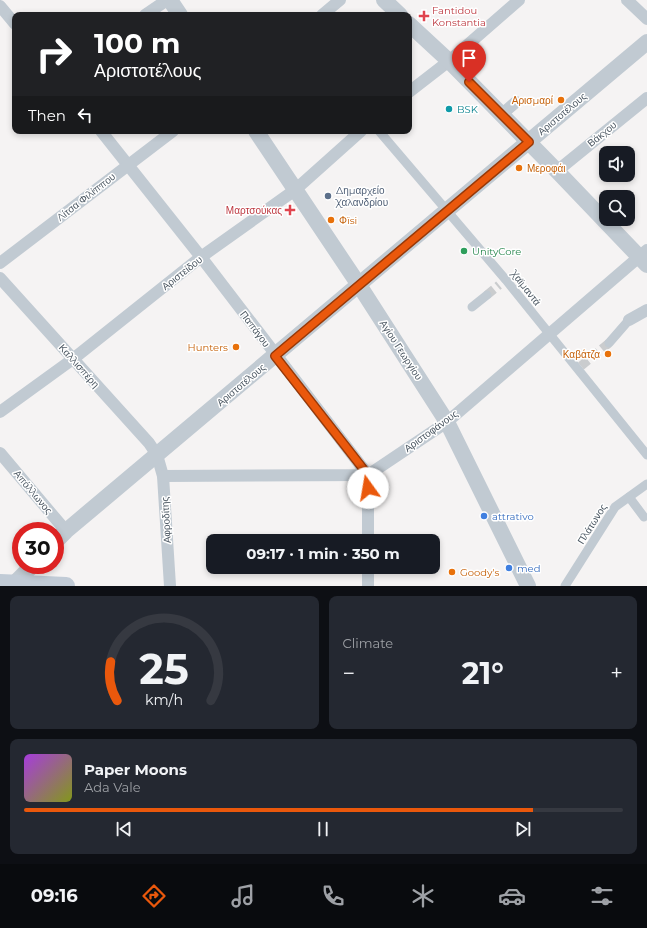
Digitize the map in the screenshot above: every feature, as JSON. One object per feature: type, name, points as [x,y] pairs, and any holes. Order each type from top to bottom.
[{"type":"main road","points":[[9,584],[66,586]]},
{"type":"street","points":[[149,12],[167,0]]},
{"type":"street","points":[[170,0],[178,12]]},
{"type":"street","points":[[326,12],[340,0]]},
{"type":"street","points":[[384,0],[397,12]]},
{"type":"street","points":[[412,90],[449,61],[519,0]]},
{"type":"street","points":[[627,0],[647,19]]},
{"type":"street","points":[[0,6],[12,20]]},
{"type":"street","points":[[412,27],[449,61],[501,115],[644,257]]},
{"type":"street","name":"Αριστοτέλους","points":[[64,533],[647,42]]},
{"type":"street","name":"Βάκχου","points":[[557,171],[647,98]]},
{"type":"street","points":[[501,115],[516,102]]},
{"type":"street","name":"Παπάγου","points":[[103,134],[201,257],[275,356],[368,475]]},
{"type":"street","name":"Λίτσα Φιλίππου","points":[[0,263],[169,134]]},
{"type":"street","name":"Αγίου Γεωργίου","points":[[258,134],[359,285],[447,422],[526,584]]},
{"type":"street","name":"Αριστείδου","points":[[0,412],[73,359],[201,257],[295,190],[357,134]]},
{"type":"street","name":"Χαϊμαντά","points":[[382,134],[447,211],[502,282],[579,368],[647,455]]},
{"type":"street","name":"Αριστοφάνους","points":[[368,475],[447,422],[548,334],[644,257]]},
{"type":"street","name":"Καλλισπέρη","points":[[0,278],[149,443],[157,455]]},
{"type":"street","points":[[472,307],[487,295]]},
{"type":"street","points":[[609,343],[629,320],[647,310]]},
{"type":"street","name":"Απόλλωνος","points":[[0,452],[50,522]]},
{"type":"street","name":"Αφροδίτης","points":[[157,455],[163,476],[170,586]]},
{"type":"street","points":[[163,476],[368,475],[368,534]]},
{"type":"street","name":"Πλάτωνος","points":[[565,586],[615,507],[647,484]]},
{"type":"street","points":[[628,497],[644,517]]},
{"type":"street","points":[[9,584],[22,574]]},
{"type":"street","points":[[368,574],[368,586]]},
{"type":"tunnel","points":[[487,295],[499,285]]},
{"type":"tunnel","points":[[581,366],[609,343]]},
{"type":"place","name":"Fantidou Konstantia","points":[[424,16]]},
{"type":"place","name":"Αρισμαρί","points":[[561,100]]},
{"type":"place","name":"BSK","points":[[449,109]]},
{"type":"place","name":"Μεροφάι","points":[[519,168]]},
{"type":"place","name":"Δημαρχείο Χαλανδρίου","points":[[328,196]]},
{"type":"place","name":"Μαρτσούκας","points":[[290,210]]},
{"type":"place","name":"Φïsi","points":[[331,220]]},
{"type":"place","name":"UnityCore","points":[[464,251]]},
{"type":"place","name":"Hunters","points":[[236,347]]},
{"type":"place","name":"Καβάτζα","points":[[608,354]]},
{"type":"place","name":"attrativo","points":[[484,516]]},
{"type":"place","name":"med","points":[[509,568]]},
{"type":"place","name":"Goody's","points":[[452,572]]},
{"type":"route","points":[[368,488],[368,475],[275,356],[529,142],[469,82]]}]
